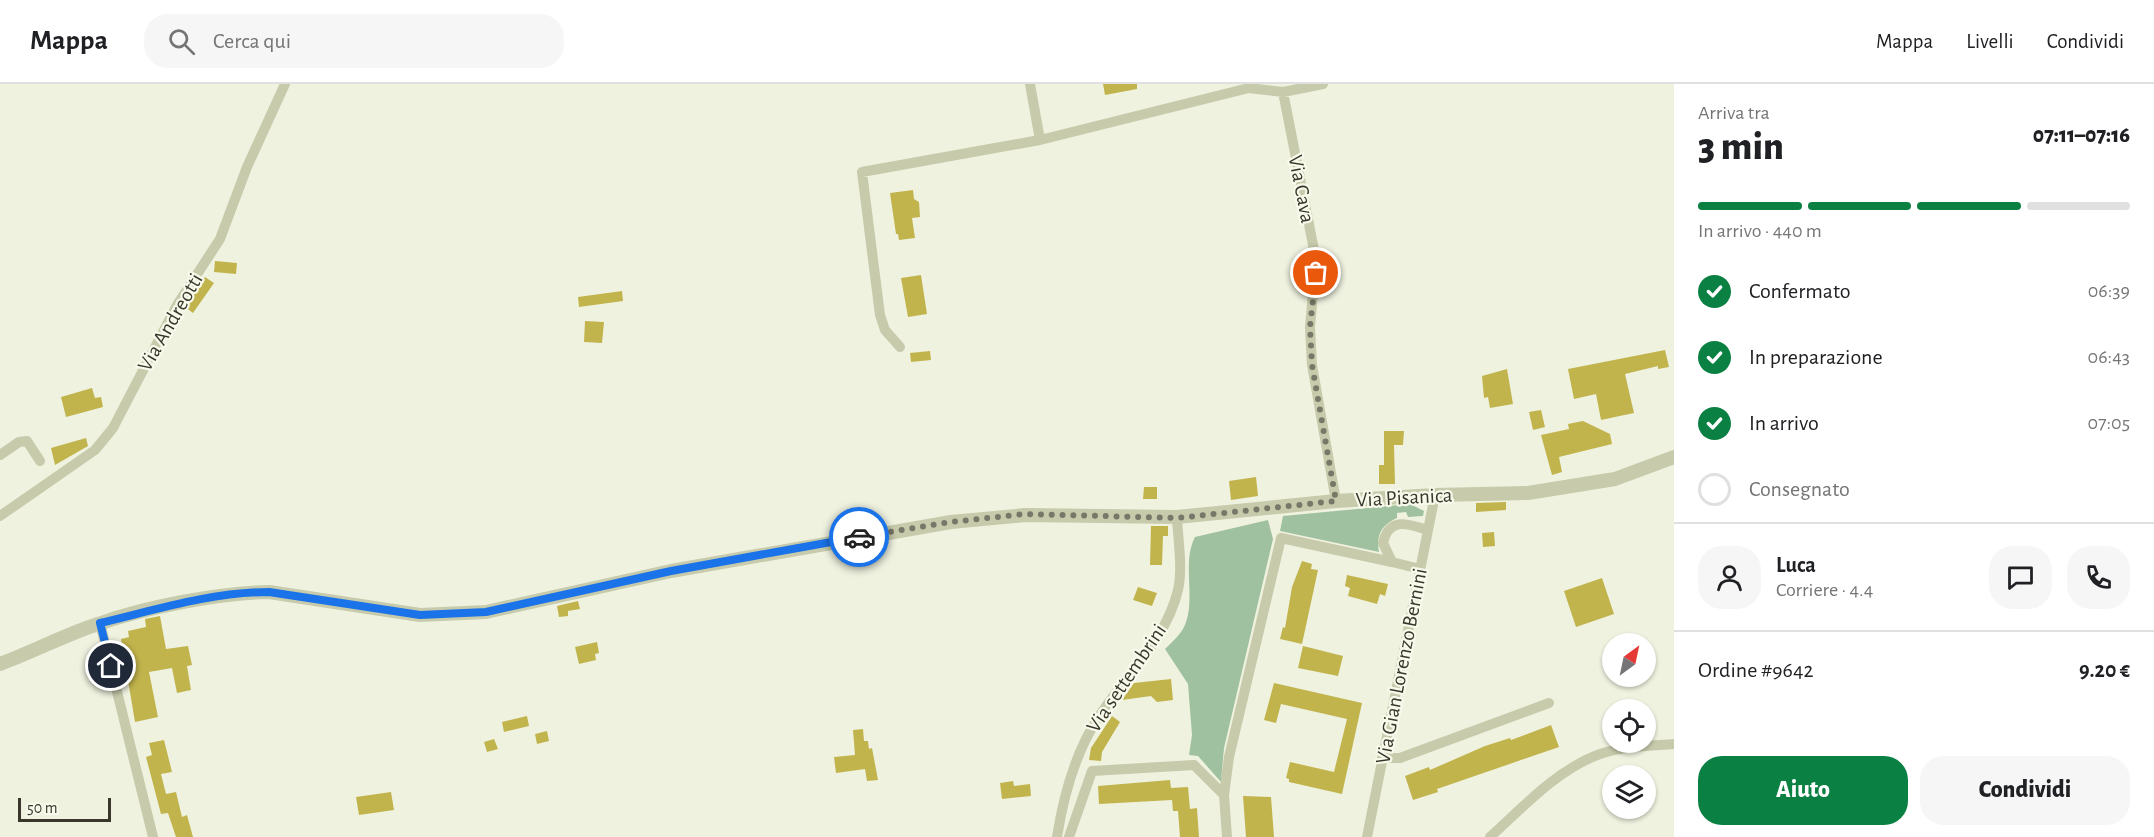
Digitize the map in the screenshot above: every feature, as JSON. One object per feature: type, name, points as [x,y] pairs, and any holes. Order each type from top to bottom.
[{"type":"street","name":"Via Andreotti","points":[[0,516],[53,482],[94,450],[113,428],[177,305],[220,239],[247,166],[285,84]]},
{"type":"street","points":[[1030,84],[1040,140]]},
{"type":"street","points":[[900,347],[885,330],[880,315],[862,172],[1040,140],[1249,88],[1283,92],[1323,84]]},
{"type":"street","name":"Via Cava","points":[[1283,92],[1316,260],[1310,327],[1312,365],[1336,501]]},
{"type":"street","points":[[0,455],[19,442],[27,441],[40,460]]},
{"type":"street","name":"Via Pisanica","points":[[0,664],[100,623],[182,603],[247,592],[269,592],[420,615],[486,612],[671,571],[951,522],[1025,514],[1177,518],[1336,501],[1435,495],[1528,494],[1615,479],[1674,457]]},
{"type":"street","name":"Via Gian Lorenzo Bernini","points":[[1367,837],[1435,495]]},
{"type":"street","name":"Via settembrini","points":[[1057,837],[1070,780],[1085,740],[1158,636],[1173,606],[1179,574],[1177,518]]},
{"type":"street","points":[[1392,562],[1383,543],[1388,528],[1402,524],[1428,530]]},
{"type":"street","points":[[1227,837],[1224,795],[1229,757],[1281,538],[1420,569]]},
{"type":"street","points":[[100,623],[153,837]]},
{"type":"street","points":[[1383,758],[1400,758],[1549,703]]},
{"type":"street","points":[[1490,837],[1543,788],[1583,762],[1622,748],[1674,744]]},
{"type":"street","points":[[1069,837],[1092,771],[1194,765],[1224,795]]},
{"type":"green space","points":[[1410,504],[1424,511],[1423,516],[1408,517],[1406,512],[1397,513],[1397,518],[1383,527],[1381,531],[1378,541],[1379,552],[1280,531],[1283,516]]},
{"type":"green space","points":[[1268,520],[1273,539],[1224,748],[1221,782],[1198,756],[1189,755],[1192,735],[1188,684],[1165,649],[1182,630],[1188,616],[1189,559],[1195,537]]},
{"type":"building","points":[[1103,84],[1137,84],[1137,89],[1105,95]]},
{"type":"building","points":[[913,190],[914,199],[919,202],[920,217],[912,218],[915,238],[899,240],[896,234],[890,193]]},
{"type":"building","points":[[215,261],[237,263],[236,274],[214,272]]},
{"type":"building","points":[[921,275],[927,314],[908,317],[901,278]]},
{"type":"building","points":[[205,277],[214,283],[193,313],[185,307]]},
{"type":"building","points":[[622,291],[623,301],[579,307],[578,297]]},
{"type":"building","points":[[585,321],[604,322],[602,343],[584,342]]},
{"type":"building","points":[[1665,350],[1669,367],[1658,369],[1658,366],[1625,374],[1634,413],[1601,420],[1596,394],[1574,399],[1568,369]]},
{"type":"building","points":[[930,351],[931,360],[911,362],[910,353]]},
{"type":"building","points":[[1507,369],[1513,404],[1490,408],[1488,397],[1484,398],[1482,376]]},
{"type":"building","points":[[92,388],[95,398],[101,397],[103,407],[66,417],[61,397]]},
{"type":"building","points":[[1541,410],[1545,427],[1533,430],[1529,412]]},
{"type":"building","points":[[1583,421],[1610,434],[1612,444],[1559,457],[1562,472],[1552,475],[1541,435],[1569,429],[1568,424]]},
{"type":"building","points":[[1384,431],[1404,431],[1403,445],[1394,445],[1395,484],[1379,484],[1379,465],[1384,465]]},
{"type":"building","points":[[86,438],[88,446],[55,465],[51,448]]},
{"type":"building","points":[[1256,477],[1258,496],[1231,500],[1229,481]]},
{"type":"building","points":[[1144,487],[1157,487],[1157,499],[1143,499]]},
{"type":"building","points":[[1506,502],[1506,510],[1476,512],[1476,503]]},
{"type":"building","points":[[1151,526],[1168,526],[1168,536],[1163,536],[1162,565],[1150,565]]},
{"type":"building","points":[[1494,532],[1495,546],[1483,547],[1482,533]]},
{"type":"building","points":[[1302,561],[1312,564],[1311,569],[1318,570],[1302,644],[1280,639],[1283,627],[1285,628],[1292,587]]},
{"type":"building","points":[[1347,575],[1388,584],[1385,596],[1380,594],[1377,604],[1348,596],[1350,588],[1345,586]]},
{"type":"building","points":[[1602,578],[1614,614],[1576,627],[1564,591]]},
{"type":"building","points":[[1138,587],[1157,593],[1152,606],[1133,600]]},
{"type":"building","points":[[578,601],[580,609],[568,611],[568,616],[559,617],[557,606]]},
{"type":"building","points":[[160,616],[166,649],[188,646],[192,665],[187,666],[191,690],[177,693],[172,668],[149,672],[158,717],[135,722],[121,639],[129,637],[128,631],[146,627],[145,619]]},
{"type":"building","points":[[597,642],[599,653],[595,654],[596,660],[579,664],[575,647]]},
{"type":"building","points":[[1303,646],[1343,656],[1338,676],[1298,668]]},
{"type":"building","points":[[1171,679],[1173,700],[1157,702],[1151,696],[1122,700],[1134,683]]},
{"type":"building","points":[[1274,683],[1362,703],[1342,794],[1289,782],[1286,778],[1290,762],[1334,772],[1347,719],[1281,704],[1276,723],[1264,720]]},
{"type":"building","points":[[527,716],[529,726],[504,732],[502,722]]},
{"type":"building","points":[[1112,716],[1120,722],[1102,752],[1101,761],[1089,760],[1091,748]]},
{"type":"building","points":[[1551,725],[1559,747],[1437,789],[1438,792],[1413,800],[1405,776],[1429,767],[1430,770],[1485,746],[1510,738],[1511,740]]},
{"type":"building","points":[[863,729],[864,741],[868,741],[869,749],[872,748],[878,780],[867,781],[865,769],[836,773],[834,757],[855,755],[853,730]]},
{"type":"building","points":[[547,731],[549,741],[537,744],[535,734]]},
{"type":"building","points":[[494,739],[498,749],[487,752],[484,742]]},
{"type":"building","points":[[164,740],[172,772],[161,774],[166,794],[176,792],[182,817],[187,815],[193,837],[176,837],[168,813],[161,814],[146,757],[152,755],[149,743]]},
{"type":"building","points":[[1170,780],[1171,788],[1188,787],[1190,809],[1197,808],[1199,837],[1180,837],[1178,811],[1173,811],[1172,800],[1099,804],[1098,786]]},
{"type":"building","points":[[1013,781],[1014,786],[1030,784],[1031,796],[1002,799],[1000,783]]},
{"type":"building","points":[[391,792],[394,810],[359,815],[356,797]]},
{"type":"building","points":[[1243,796],[1271,797],[1274,837],[1246,837]]},
{"type":"way so far","points":[[859,537],[951,522],[1025,514],[1177,518],[1336,501],[1312,365],[1310,327],[1316,273]]},
{"type":"route","points":[[111,666],[100,623],[182,603],[247,592],[269,592],[420,615],[486,612],[510,609],[671,571],[859,537]]}]
